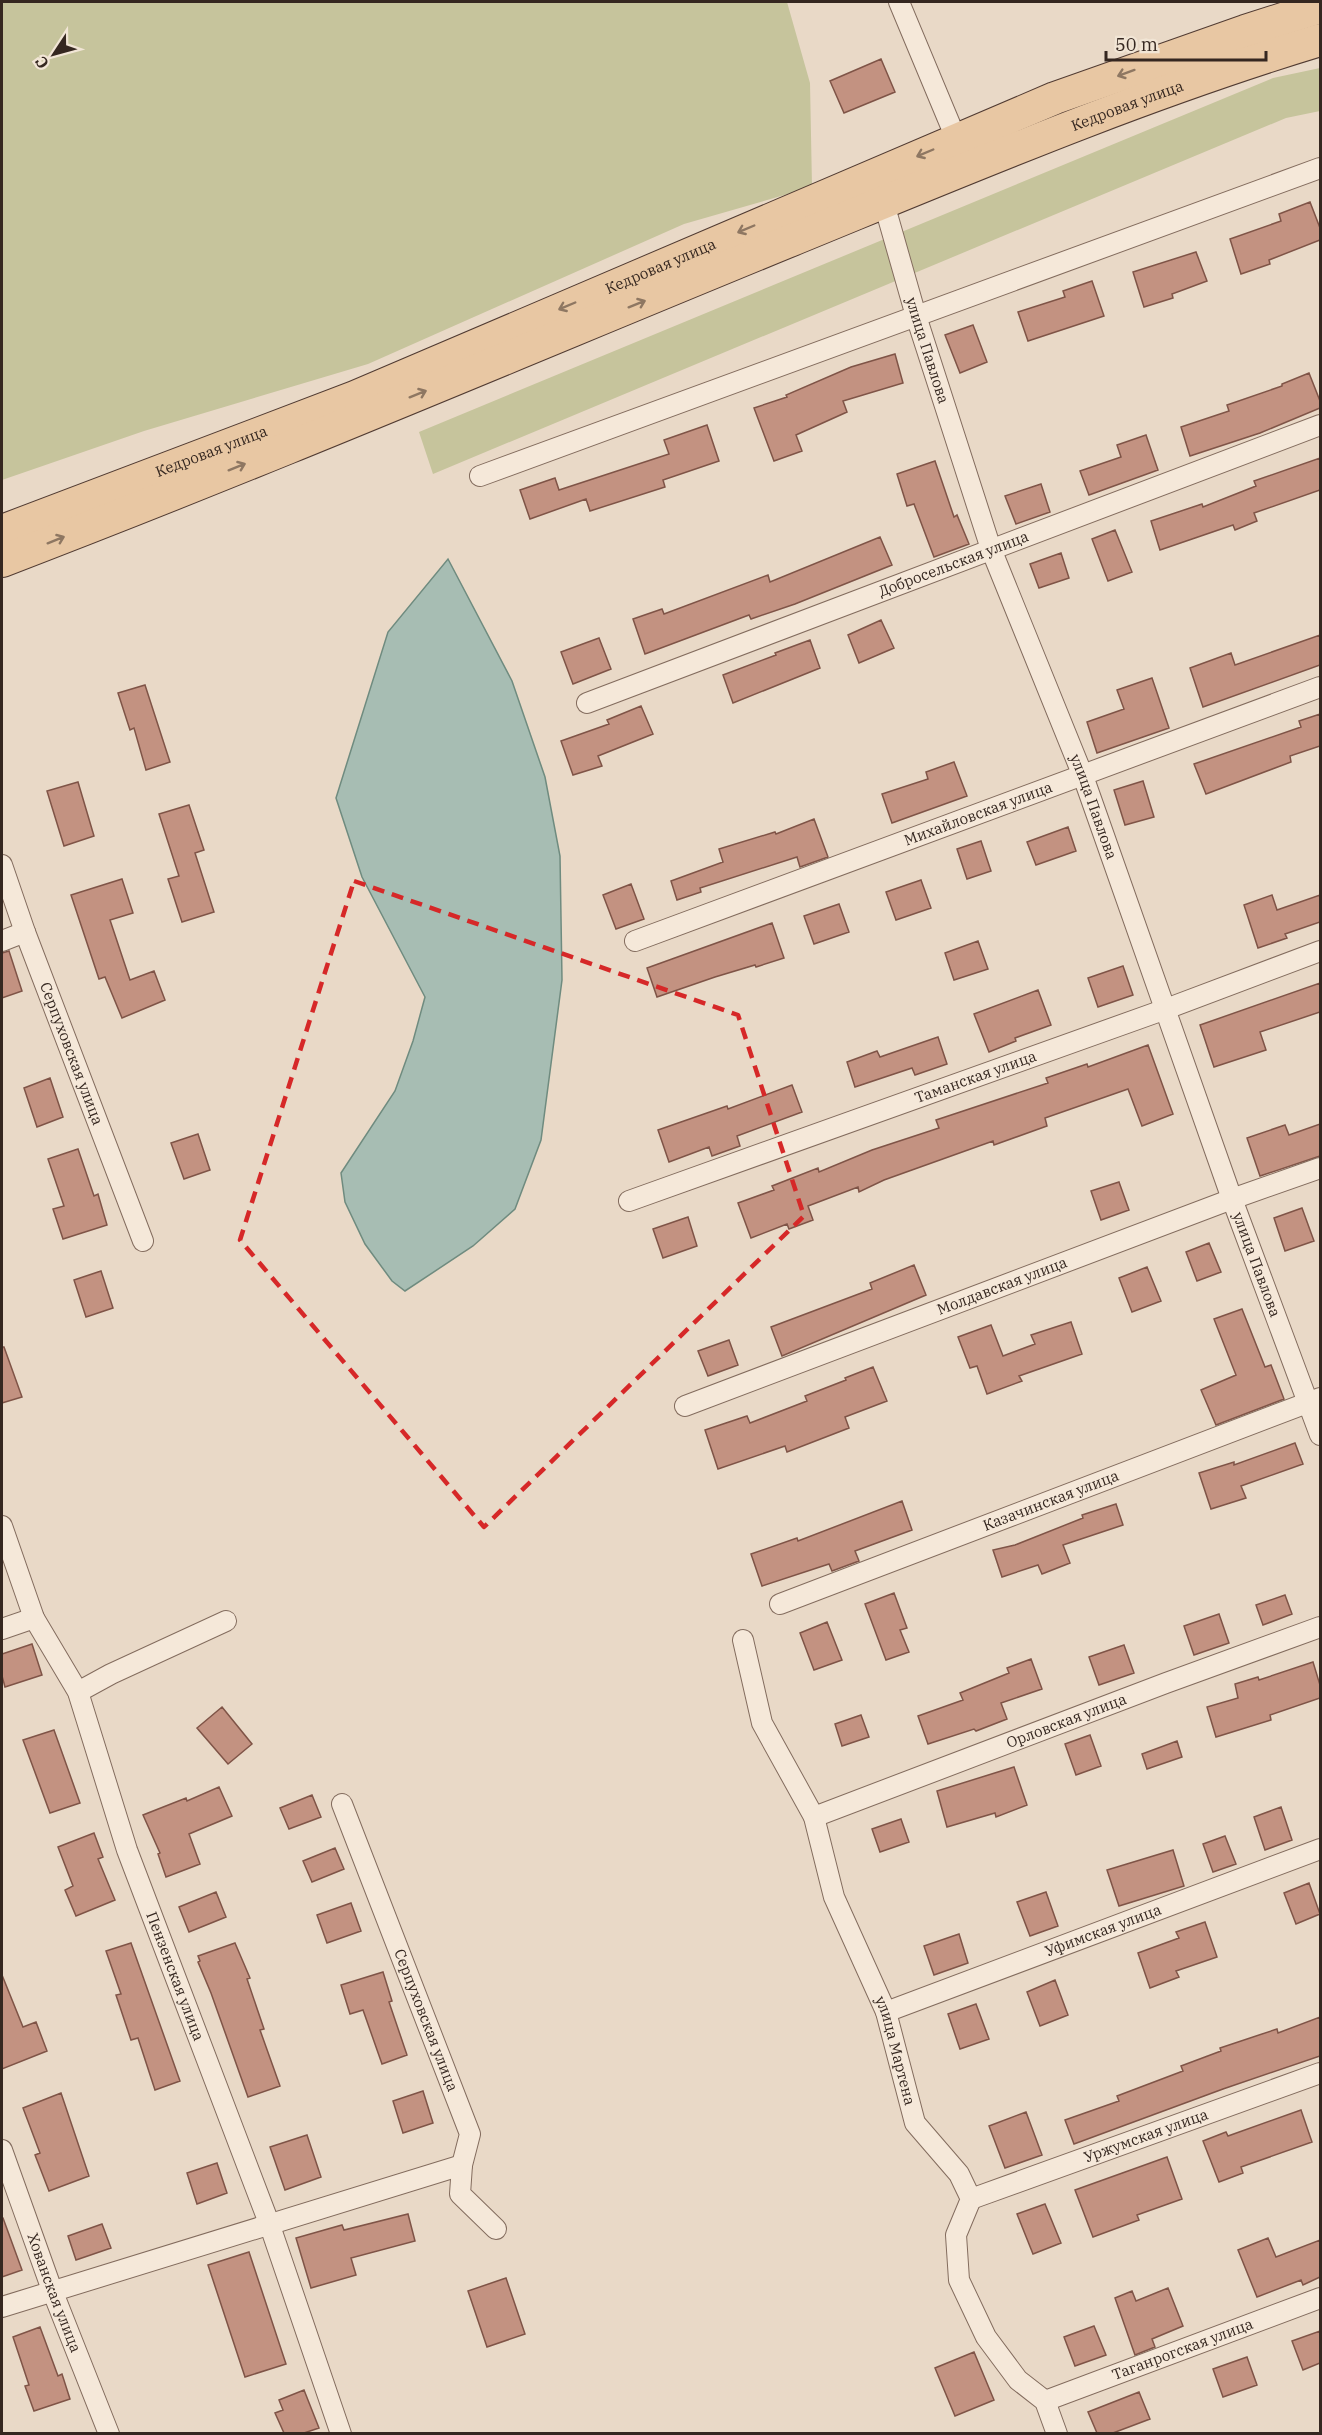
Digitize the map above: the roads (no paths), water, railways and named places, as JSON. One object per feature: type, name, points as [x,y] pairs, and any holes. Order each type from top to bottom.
[{"type":"main road","name":"Кедровая улица","points":[[2,561],[365,416],[962,153],[1055,98],[1245,30],[1320,7]]},
{"type":"main road","name":"Кедровая улица","points":[[962,153],[1073,124],[1320,40]]},
{"type":"main road","name":"Кедровая улица","points":[[2,531],[355,397],[880,188]]},
{"type":"street","points":[[899,2],[962,153]]},
{"type":"street","points":[[480,476],[1320,168]]},
{"type":"street","name":"улица Павлова","points":[[880,188],[916,316],[991,549],[1083,776],[1232,1198],[1315,1400],[1320,1434]]},
{"type":"street","name":"Добросельская улица","points":[[587,704],[1320,425]]},
{"type":"street","name":"Михайловская улица","points":[[635,941],[1320,687]]},
{"type":"street","name":"Серпуховская улица","points":[[2,865],[25,932],[143,1241]]},
{"type":"street","points":[[2,941],[25,932]]},
{"type":"street","name":"Таманская улица","points":[[629,1201],[1166,1009],[1320,951]]},
{"type":"street","name":"Молдавская улица","points":[[685,1406],[1232,1198],[1320,1168]]},
{"type":"street","name":"Казачинская улица","points":[[780,1604],[1315,1400]]},
{"type":"street","name":"Пензенская улица","points":[[2,1526],[34,1618],[78,1692],[128,1850],[269,2223],[341,2433]]},
{"type":"street","points":[[2,1629],[34,1618]]},
{"type":"street","points":[[78,1692],[111,1674],[226,1621]]},
{"type":"street","name":"Орловская улица","points":[[814,1817],[1320,1627]]},
{"type":"street","name":"улица Мартена","points":[[743,1640],[762,1723],[814,1817],[834,1897],[886,2012],[915,2123],[959,2174],[970,2199]]},
{"type":"street","name":"Серпуховская улица","points":[[342,1804],[470,2134],[462,2165],[460,2194],[496,2229]]},
{"type":"street","name":"Уфимская улица","points":[[886,2012],[1320,1849]]},
{"type":"street","name":"Уржумская улица","points":[[970,2199],[1320,2073]]},
{"type":"street","name":"Хованская улица","points":[[2,2150],[52,2290],[109,2433]]},
{"type":"street","points":[[2,2307],[462,2165]]},
{"type":"street","points":[[970,2199],[956,2235],[959,2280],[986,2337],[1018,2380],[1045,2401],[1057,2433]]},
{"type":"street","name":"Таганрогская улица","points":[[1045,2401],[1320,2298]]}]
